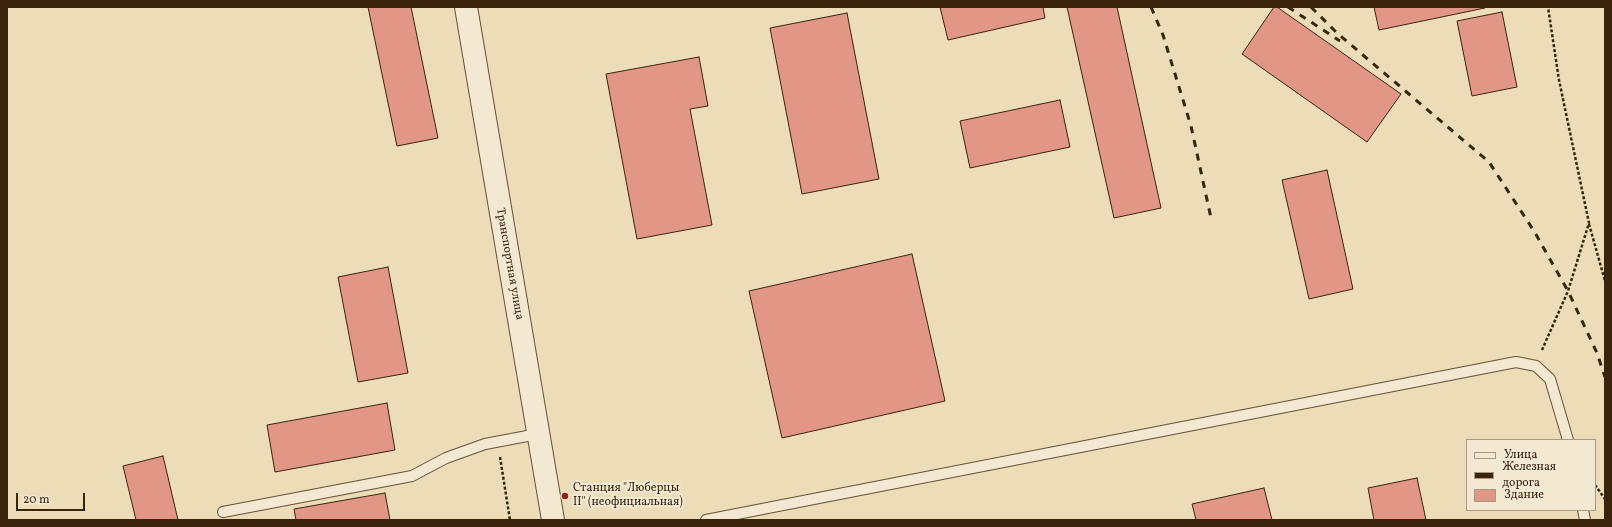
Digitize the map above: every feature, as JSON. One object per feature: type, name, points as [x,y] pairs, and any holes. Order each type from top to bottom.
[{"type":"street","name":"Транспортная улица","points":[[466,7],[553,520]]},
{"type":"lane","points":[[706,520],[1516,362],[1536,366],[1550,379],[1568,439]]},
{"type":"lane","points":[[223,512],[412,476],[446,458],[485,444],[538,434]]},
{"type":"path","points":[[1548,7],[1559,80],[1589,223],[1605,281]]},
{"type":"path","points":[[1536,366],[1568,291],[1589,223]]},
{"type":"path","points":[[497,442],[510,520]]},
{"type":"path","points":[[1596,486],[1605,499]]},
{"type":"building","points":[[368,7],[411,7],[438,138],[397,146]]},
{"type":"building","points":[[940,7],[1043,7],[1045,18],[948,40]]},
{"type":"building","points":[[1067,7],[1117,7],[1161,208],[1114,218]]},
{"type":"building","points":[[1274,7],[1277,7],[1401,94],[1367,142],[1242,54]]},
{"type":"building","points":[[1374,7],[1485,7],[1485,8],[1379,30]]},
{"type":"building","points":[[1502,12],[1517,87],[1472,96],[1457,21]]},
{"type":"building","points":[[847,13],[879,179],[802,194],[770,28]]},
{"type":"building","points":[[699,57],[708,106],[690,109],[712,225],[637,239],[606,74]]},
{"type":"building","points":[[1060,100],[1070,147],[970,168],[960,121]]},
{"type":"building","points":[[1327,170],[1353,289],[1309,299],[1282,180]]},
{"type":"building","points":[[912,254],[945,401],[782,438],[749,291]]},
{"type":"building","points":[[388,267],[408,373],[358,382],[338,277]]},
{"type":"building","points":[[387,403],[395,450],[275,472],[267,425]]},
{"type":"building","points":[[163,456],[178,520],[136,520],[123,466]]},
{"type":"building","points":[[1417,478],[1426,520],[1374,520],[1368,488]]},
{"type":"building","points":[[1264,488],[1272,520],[1196,520],[1192,504]]},
{"type":"building","points":[[385,493],[390,520],[296,520],[294,509]]},
{"type":"railway","points":[[1151,7],[1163,35],[1191,126],[1211,218]]},
{"type":"railway","points":[[1288,7],[1340,41]]},
{"type":"railway","points":[[1311,7],[1337,33],[1489,162],[1534,231],[1568,291],[1597,353],[1605,377]]},
{"type":"place","name":"Станция \"Люберцы II\" (неофициальная)","points":[[565,496]]}]
